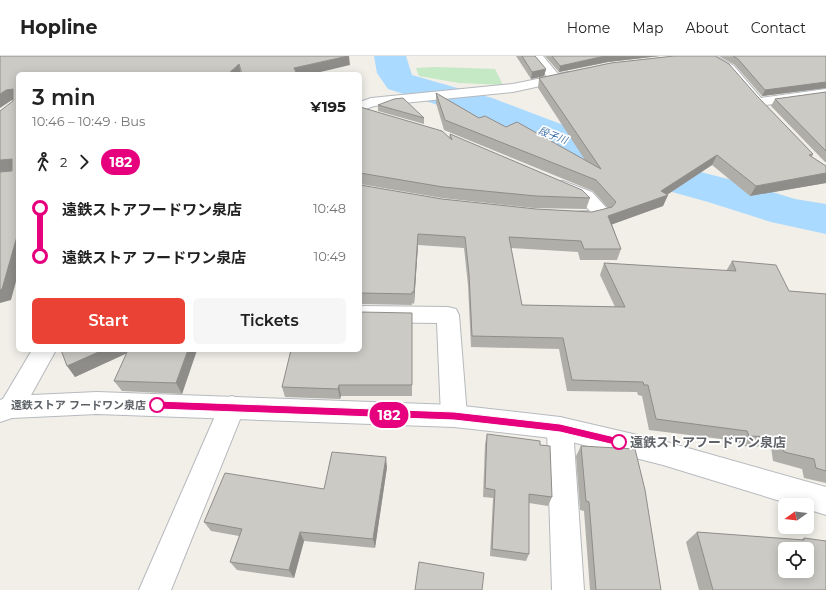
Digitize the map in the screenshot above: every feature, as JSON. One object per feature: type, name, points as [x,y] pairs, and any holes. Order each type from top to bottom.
[{"type":"street","points":[[537,56],[555,79]]},
{"type":"street","points":[[692,58],[706,56],[730,69],[773,117]]},
{"type":"street","points":[[366,107],[413,97],[513,88],[578,74]]},
{"type":"street","points":[[758,102],[826,93]]},
{"type":"street","points":[[550,180],[586,196],[602,213],[589,217],[558,215]]},
{"type":"street","points":[[362,314],[448,315],[454,416]]},
{"type":"street","points":[[6,409],[43,352]]},
{"type":"street","points":[[6,409],[97,403],[454,416],[560,428],[663,453],[826,501]]},
{"type":"street","points":[[155,590],[232,407]]},
{"type":"street","points":[[560,428],[568,590]]},
{"type":"green space","points":[[435,67],[495,69],[503,85],[459,83],[419,76],[416,68]]},
{"type":"building","points":[[0,56],[348,56],[294,68],[296,72],[241,72],[239,64],[230,72],[16,72],[16,240],[2,289],[0,290],[0,172],[12,171],[12,159],[0,160],[0,111],[13,101],[13,89],[6,90],[0,94]]},
{"type":"building","points":[[522,56],[535,56],[546,69],[532,72]]},
{"type":"building","points":[[552,56],[605,56],[560,66]]},
{"type":"building","points":[[674,56],[715,56],[729,64],[757,96],[813,154],[809,155],[826,166],[826,173],[756,186],[717,155],[661,191],[668,195],[608,216],[621,249],[584,249],[581,241],[509,237],[522,305],[625,307],[604,263],[736,271],[732,261],[776,265],[789,291],[826,294],[826,471],[816,468],[814,459],[784,452],[781,437],[749,436],[747,431],[656,419],[648,385],[644,385],[643,382],[572,380],[563,338],[472,336],[469,274],[465,237],[418,234],[414,292],[412,292],[412,294],[362,293],[362,185],[442,199],[536,209],[592,212],[612,207],[616,202],[596,180],[445,120],[436,93],[479,118],[485,116],[506,127],[517,122],[601,169],[539,78],[611,63]]},
{"type":"building","points":[[733,56],[826,56],[826,82],[765,90],[738,59]]},
{"type":"building","points":[[826,92],[826,151],[775,99]]},
{"type":"building","points":[[403,98],[424,118],[378,105],[394,99]]},
{"type":"building","points":[[362,108],[442,131],[452,140],[450,134],[582,190],[590,198],[536,196],[443,187],[362,173]]},
{"type":"building","points":[[362,312],[412,313],[412,385],[339,385],[338,389],[282,387],[291,352],[362,352]]},
{"type":"building","points":[[62,352],[98,352],[67,366]]},
{"type":"building","points":[[127,352],[187,352],[176,383],[114,381]]},
{"type":"building","points":[[487,434],[540,441],[540,445],[550,446],[552,497],[529,494],[529,554],[492,549],[495,490],[485,488]]},
{"type":"building","points":[[581,446],[635,449],[645,490],[661,590],[596,590],[589,502],[586,501]]},
{"type":"building","points":[[332,452],[386,457],[373,539],[300,532],[289,570],[230,562],[242,529],[204,522],[225,473],[324,489]]},
{"type":"building","points":[[697,532],[804,540],[804,538],[826,541],[826,590],[713,590]]},
{"type":"building","points":[[419,562],[484,573],[482,590],[415,590]]},
{"type":"waterway","name":"段子川","points":[[390,56],[394,73],[400,82],[479,106],[645,171],[724,192],[788,212],[826,219]]},
{"type":"bus line","name":"182","points":[[157,405],[454,416],[560,428],[619,442]]},
{"type":"place","name":"遠鉄ストア フードワン泉店","points":[[157,405]]},
{"type":"place","name":"遠鉄ストアフードワン泉店","points":[[619,442]]}]
